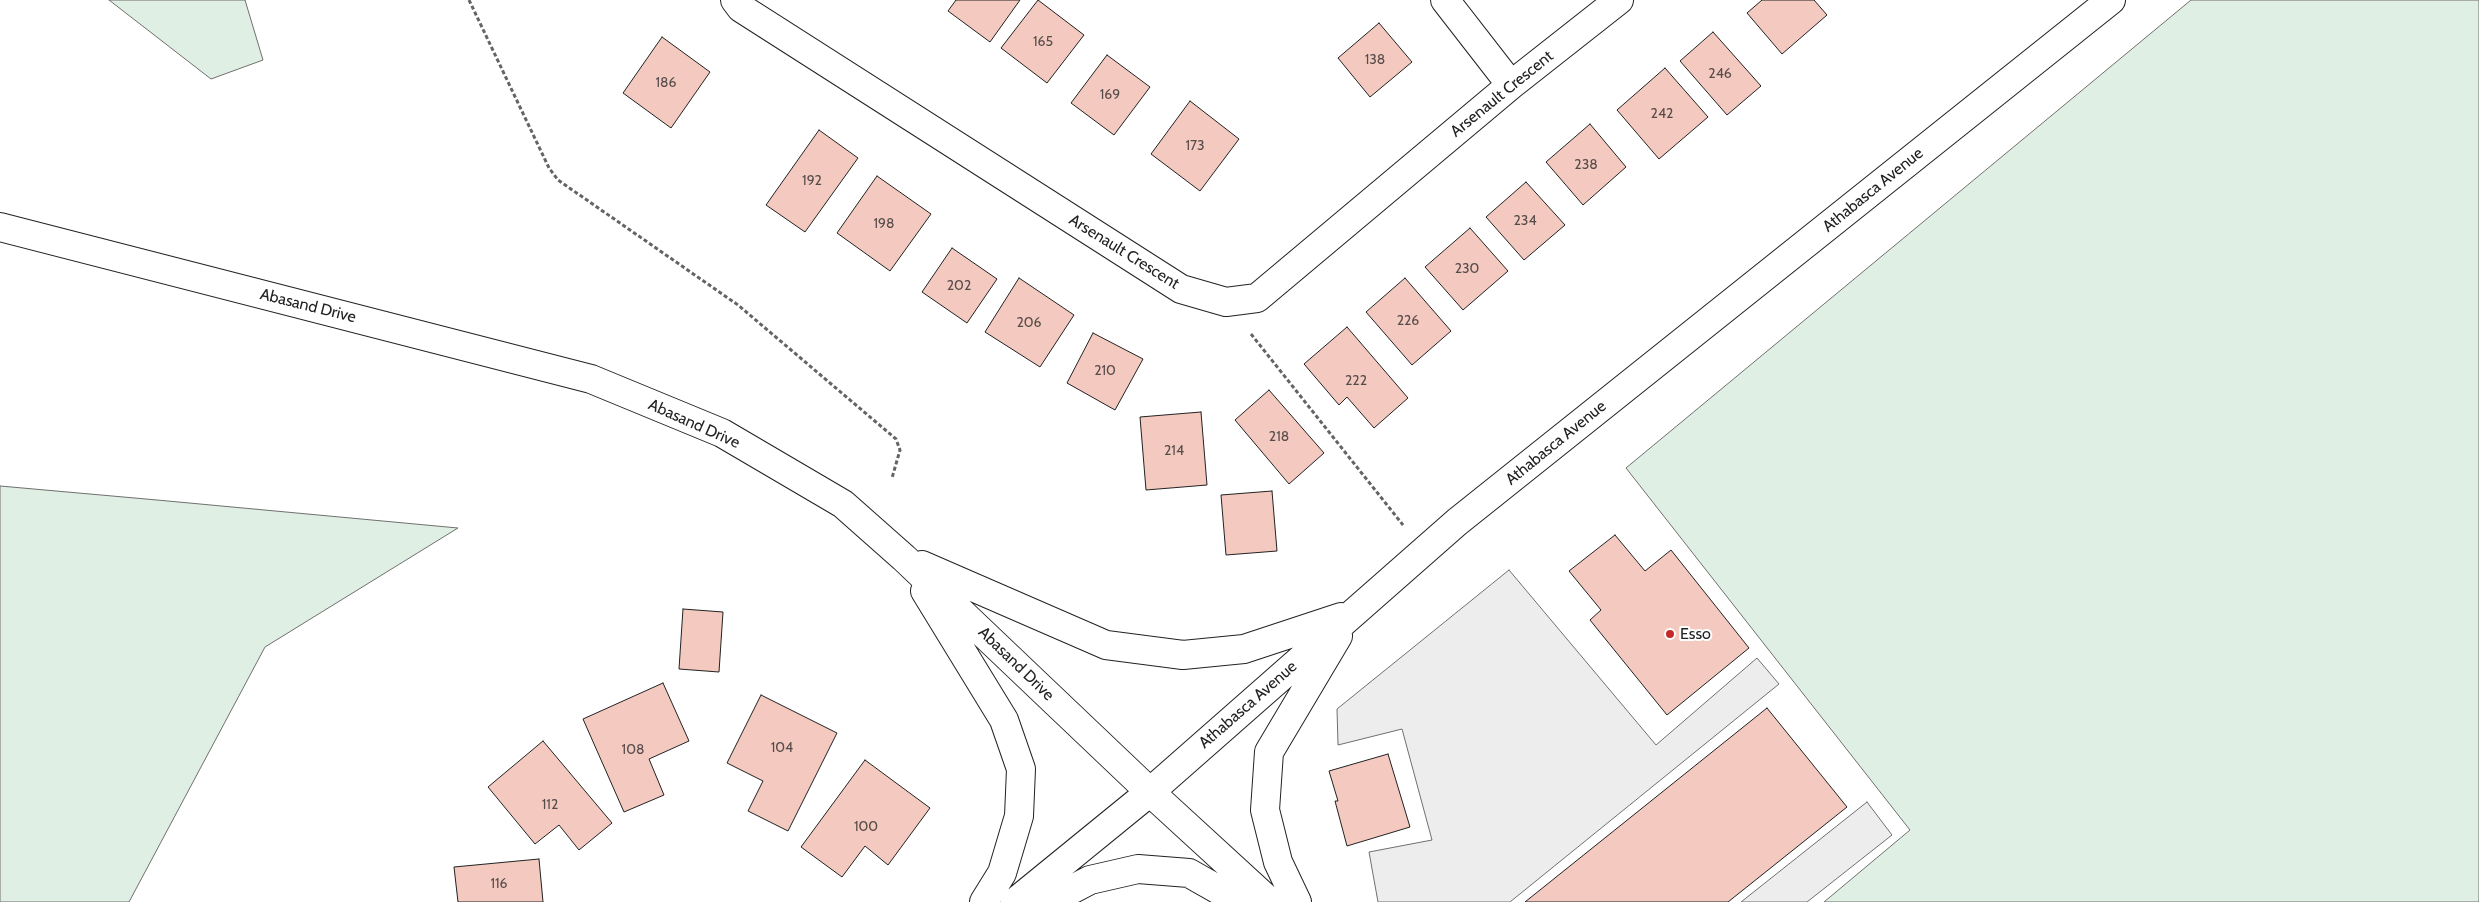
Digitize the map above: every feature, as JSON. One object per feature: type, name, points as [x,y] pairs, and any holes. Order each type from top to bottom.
[{"type":"street","name":"Arsenault Crescent","points":[[735,0],[741,8],[1181,289],[1226,302],[1257,298],[1511,85],[1619,0]]},
{"type":"street","points":[[1445,0],[1511,85]]},
{"type":"street","name":"Athabasca Avenue","points":[[1015,902],[1150,792],[1424,551],[2111,0]]},
{"type":"street","name":"Abasand Drive","points":[[0,227],[591,379],[722,433],[843,504],[904,558],[1150,792],[1270,902]]},
{"type":"street","points":[[904,558],[1106,645],[1183,655],[1244,649],[1352,614]]},
{"type":"street","points":[[904,558],[1004,720],[1021,768],[1019,816],[1002,873],[984,902]]},
{"type":"street","points":[[1297,902],[1278,862],[1265,810],[1269,752],[1352,614]]},
{"type":"street","points":[[1048,902],[1090,880],[1138,869],[1189,873],[1240,902]]},
{"type":"path","points":[[469,0],[549,168],[558,180],[738,304],[896,439],[900,450],[892,478]]},
{"type":"path","points":[[1226,302],[1424,551]]},
{"type":"green space","points":[[109,0],[245,0],[263,60],[211,79]]},
{"type":"green space","points":[[2191,0],[2479,0],[2479,902],[1824,902],[1910,830],[1626,468]]},
{"type":"green space","points":[[0,486],[458,528],[265,647],[129,902],[0,902]]},
{"type":"shaded area","points":[[1509,570],[1656,745],[1757,658],[1779,684],[1510,902],[1378,902],[1369,852],[1432,840],[1402,729],[1338,745],[1337,709]]},
{"type":"shaded area","points":[[1867,802],[1892,835],[1807,902],[1741,902]]},
{"type":"building","points":[[956,0],[1020,0],[990,42],[948,11]]},
{"type":"building","points":[[1038,0],[1084,35],[1047,83],[1001,48]]},
{"type":"building","points":[[1762,0],[1814,0],[1827,15],[1782,54],[1747,13]]},
{"type":"building","points":[[1379,23],[1412,62],[1370,97],[1338,58]]},
{"type":"building","points":[[1713,32],[1761,86],[1727,115],[1680,61]]},
{"type":"building","points":[[662,37],[710,72],[671,128],[623,93]]},
{"type":"building","points":[[1107,55],[1150,87],[1114,135],[1071,103]]},
{"type":"building","points":[[1665,68],[1708,117],[1659,159],[1617,110]]},
{"type":"building","points":[[1190,101],[1239,139],[1200,191],[1151,154]]},
{"type":"building","points":[[1590,124],[1626,167],[1583,205],[1546,162]]},
{"type":"building","points":[[819,130],[858,158],[805,232],[766,205]]},
{"type":"building","points":[[877,176],[931,214],[890,271],[837,233]]},
{"type":"building","points":[[1526,182],[1565,225],[1524,260],[1486,217]]},
{"type":"building","points":[[1470,228],[1508,271],[1463,310],[1425,267]]},
{"type":"building","points":[[952,248],[997,279],[967,323],[922,292]]},
{"type":"building","points":[[1019,278],[1074,315],[1040,367],[985,332]]},
{"type":"building","points":[[1405,278],[1451,331],[1412,365],[1366,312]]},
{"type":"building","points":[[1347,327],[1408,398],[1374,428],[1347,397],[1339,405],[1304,364]]},
{"type":"building","points":[[1093,333],[1143,359],[1115,410],[1067,383]]},
{"type":"building","points":[[1269,390],[1324,453],[1289,484],[1235,420]]},
{"type":"building","points":[[1201,412],[1207,485],[1146,490],[1140,417]]},
{"type":"building","points":[[1272,491],[1277,551],[1226,555],[1221,495]]},
{"type":"building","name":"Esso","points":[[1615,535],[1645,571],[1671,550],[1749,648],[1667,715],[1590,620],[1601,610],[1569,571]]},
{"type":"building","points":[[683,609],[723,612],[719,672],[679,669]]},
{"type":"building","points":[[663,683],[689,741],[649,759],[664,795],[624,812],[583,719]]},
{"type":"building","points":[[761,695],[837,733],[788,831],[748,811],[763,781],[727,763]]},
{"type":"building","points":[[1767,708],[1847,807],[1728,902],[1525,902]]},
{"type":"building","points":[[543,741],[612,823],[579,850],[559,825],[535,844],[488,787]]},
{"type":"building","points":[[1388,754],[1410,827],[1347,846],[1335,801],[1338,801],[1329,771]]},
{"type":"building","points":[[865,760],[930,808],[888,865],[865,846],[842,877],[801,847]]},
{"type":"building","points":[[539,859],[543,902],[458,902],[454,867]]},
{"type":"place","name":"Esso","points":[[1670,634]]}]
